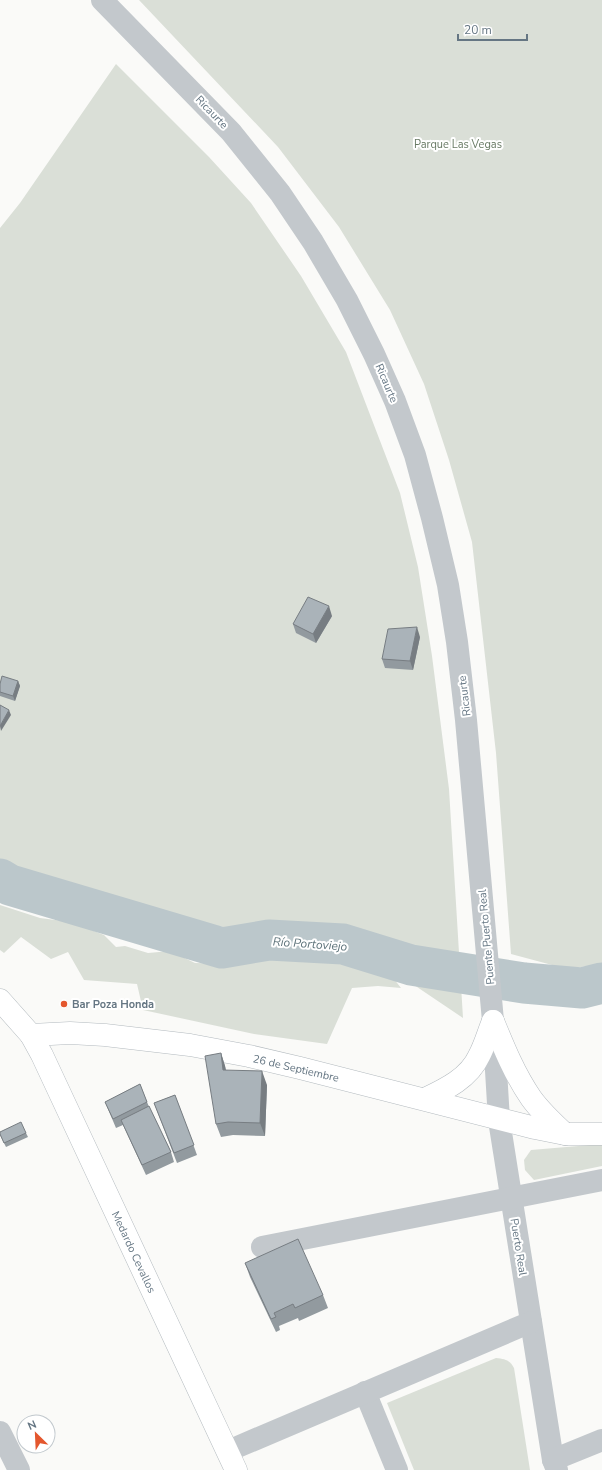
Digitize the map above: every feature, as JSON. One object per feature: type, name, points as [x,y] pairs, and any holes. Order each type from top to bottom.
[{"type":"street","name":"Ricaurte","points":[[102,0],[231,132],[268,177],[313,242],[347,300],[374,354],[395,401],[415,455],[448,586],[464,697],[478,852]]},
{"type":"street","name":"Puente Puerto Real","points":[[478,852],[493,1021]]},
{"type":"street","points":[[0,1000],[31,1035]]},
{"type":"street","points":[[425,1099],[447,1088],[466,1074],[479,1057],[493,1021]]},
{"type":"street","points":[[493,1021],[510,1061],[531,1098],[544,1114],[565,1134]]},
{"type":"street","name":"Puerto Real","points":[[493,1021],[499,1120],[555,1465]]},
{"type":"street","name":"26 de Septiembre","points":[[31,1035],[70,1033],[105,1035],[190,1045],[271,1061],[425,1099],[499,1120],[565,1134],[602,1134]]},
{"type":"street","name":"Medardo Cevallos","points":[[31,1035],[42,1055],[232,1460]]},
{"type":"street","points":[[262,1247],[602,1180]]},
{"type":"street","points":[[232,1460],[365,1392],[531,1322]]},
{"type":"street","points":[[365,1392],[397,1470]]},
{"type":"street","points":[[0,1432],[19,1470]]},
{"type":"street","points":[[555,1465],[602,1440]]},
{"type":"green space","name":"Parque Las Vegas","points":[[139,0],[602,0],[602,964],[567,969],[511,954],[496,753],[472,542],[449,460],[424,384],[390,310],[339,227],[278,147]]},
{"type":"green space","points":[[116,64],[209,157],[251,203],[301,276],[346,352],[400,493],[418,567],[432,656],[449,789],[463,1018],[334,931],[229,928],[150,914],[14,872],[0,863],[0,228],[20,203]]},
{"type":"green space","points":[[0,905],[40,918],[71,922],[104,935],[116,947],[125,946],[148,953],[170,951],[195,963],[235,964],[281,949],[344,957],[384,966],[401,988],[378,986],[352,988],[327,1044],[254,1034],[143,1010],[137,984],[84,980],[68,952],[51,959],[21,937],[4,953],[0,950]]},
{"type":"green space","points":[[602,1144],[602,1166],[534,1180],[525,1170],[524,1160],[531,1150]]},
{"type":"green space","points":[[496,1358],[507,1360],[514,1368],[530,1470],[414,1470],[387,1403]]},
{"type":"building","points":[[308,597],[329,606],[313,634],[293,624]]},
{"type":"building","points":[[417,627],[410,661],[382,659],[388,629]]},
{"type":"building","points":[[2,676],[18,681],[13,696],[0,692]]},
{"type":"building","points":[[0,705],[9,710],[0,726]]},
{"type":"building","points":[[221,1053],[223,1070],[262,1071],[260,1123],[228,1122],[216,1124],[205,1056]]},
{"type":"building","points":[[140,1084],[147,1102],[113,1119],[105,1102]]},
{"type":"building","points":[[175,1095],[194,1145],[174,1153],[154,1103]]},
{"type":"building","points":[[149,1106],[171,1152],[142,1165],[121,1120]]},
{"type":"building","points":[[21,1122],[26,1133],[4,1143],[0,1132]]},
{"type":"building","points":[[298,1239],[323,1295],[295,1308],[293,1304],[274,1313],[276,1317],[271,1319],[245,1263]]},
{"type":"waterway","name":"Río Portoviejo","points":[[0,879],[10,885],[222,948],[269,940],[343,944],[411,965],[524,983],[582,988],[602,983]]},
{"type":"place","name":"Bar Poza Honda","points":[[64,1004]]}]
